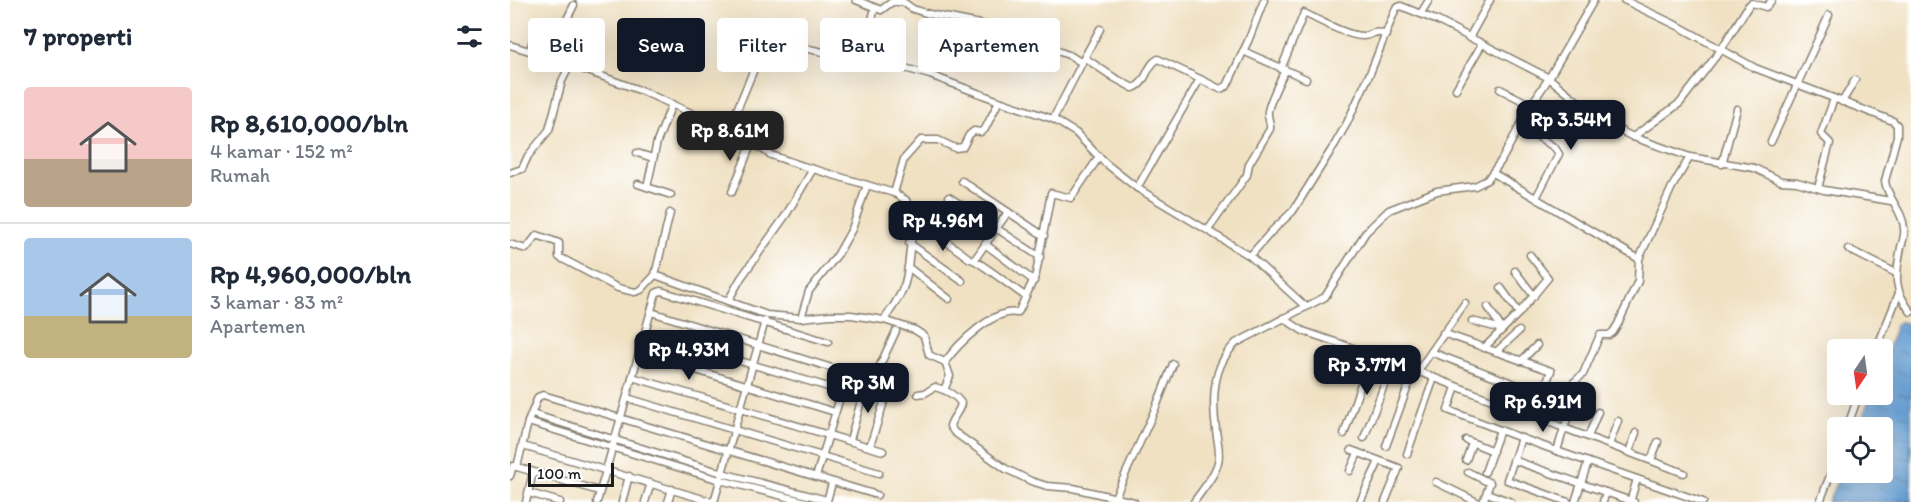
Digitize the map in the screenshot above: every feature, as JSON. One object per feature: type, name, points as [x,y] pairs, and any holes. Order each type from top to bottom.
[{"type":"street","points":[[856,0],[882,9],[895,1],[903,2],[913,9],[929,14],[995,27],[1083,60],[1133,88],[1141,84],[1152,63],[1158,58],[1223,89],[1243,51],[1264,0]]},
{"type":"street","points":[[1421,13],[1429,0]]},
{"type":"street","points":[[1469,38],[1490,0]]},
{"type":"street","points":[[1194,502],[1218,465],[1214,389],[1222,362],[1236,342],[1325,297],[1356,246],[1381,215],[1401,204],[1437,191],[1482,184],[1493,173],[1592,0]]},
{"type":"street","points":[[1624,0],[1680,27],[1755,69],[1893,121],[1898,125],[1885,177],[1886,188],[1902,218],[1905,229],[1896,273],[1899,293],[1911,312]]},
{"type":"street","points":[[1633,137],[1680,103],[1720,51],[1749,5],[1752,3],[1764,7],[1768,6],[1772,0]]},
{"type":"street","points":[[568,18],[574,5]]},
{"type":"street","points":[[1250,256],[1293,211],[1335,144],[1367,80],[1396,8],[1401,6],[1421,13],[1549,78],[1603,122],[1633,137],[1690,157],[1754,168],[1781,181],[1797,182],[1891,201]]},
{"type":"street","points":[[872,18],[875,8]]},
{"type":"street","points":[[1208,230],[1247,175],[1249,164],[1270,129],[1269,106],[1304,13],[1351,33],[1366,36],[1376,32],[1386,35]]},
{"type":"street","points":[[1771,142],[1829,15]]},
{"type":"street","points":[[1053,119],[1100,30]]},
{"type":"street","points":[[589,72],[642,91],[715,123],[727,123],[732,120],[768,40],[820,51]]},
{"type":"street","points":[[1456,89],[1482,44]]},
{"type":"street","points":[[510,45],[528,50]]},
{"type":"street","points":[[1243,51],[1306,79]]},
{"type":"street","points":[[906,68],[1053,119],[1076,133],[1099,157],[1137,188],[1250,256],[1306,307]]},
{"type":"street","points":[[510,173],[522,169],[528,156],[549,130],[560,88],[567,72]]},
{"type":"street","points":[[1137,188],[1200,79]]},
{"type":"street","points":[[1842,102],[1855,80]]},
{"type":"street","points":[[1500,89],[1531,105]]},
{"type":"street","points":[[1818,188],[1830,143],[1821,134],[1834,99]]},
{"type":"street","points":[[894,193],[904,159],[921,140],[938,140],[955,148],[963,147],[969,135],[974,131],[981,132],[985,129],[999,101]]},
{"type":"street","points":[[647,187],[657,142],[672,104]]},
{"type":"street","points":[[1722,164],[1737,109]]},
{"type":"street","points":[[732,120],[752,142],[771,154],[894,193],[906,200],[912,216],[1025,296]]},
{"type":"street","points":[[1521,125],[1556,148],[1559,154],[1536,198]]},
{"type":"street","points":[[732,192],[752,142]]},
{"type":"street","points":[[637,153],[653,158]]},
{"type":"street","points":[[945,362],[969,334],[1005,312],[1018,312],[1034,281],[1051,193],[1071,198],[1099,157]]},
{"type":"street","points":[[1573,383],[1583,374],[1600,335],[1609,335],[1618,324],[1638,281],[1639,259],[1672,187],[1690,157]]},
{"type":"street","points":[[728,302],[741,278],[786,215],[813,169]]},
{"type":"street","points":[[1493,173],[1639,259]]},
{"type":"street","points":[[962,181],[1044,236]]},
{"type":"street","points":[[639,184],[671,195]]},
{"type":"street","points":[[801,318],[809,291],[846,241],[867,184]]},
{"type":"street","points":[[948,197],[1040,257]]},
{"type":"street","points":[[975,259],[1008,212]]},
{"type":"street","points":[[510,244],[525,249],[537,235],[559,243],[559,257],[626,291],[635,292],[640,291],[655,275],[670,213]]},
{"type":"street","points":[[884,320],[904,287],[909,243],[916,219]]},
{"type":"street","points":[[909,243],[962,281]]},
{"type":"street","points":[[985,244],[1034,281]]},
{"type":"street","points":[[1848,249],[1896,273]]},
{"type":"street","points":[[1484,348],[1519,313],[1548,279],[1530,255]]},
{"type":"street","points":[[908,267],[949,299]]},
{"type":"street","points":[[1515,271],[1534,296]]},
{"type":"street","points":[[655,275],[767,315],[801,318],[851,315],[884,320],[922,334],[926,339],[927,352],[932,357],[945,362],[950,376],[944,390]]},
{"type":"street","points":[[1501,288],[1519,313]]},
{"type":"street","points":[[597,502],[655,294],[661,291],[828,342]]},
{"type":"street","points":[[1880,339],[1899,293]]},
{"type":"street","points":[[1386,446],[1416,371],[1465,303]]},
{"type":"street","points":[[1488,307],[1502,329]]},
{"type":"street","points":[[651,312],[845,372],[842,391],[816,477]]},
{"type":"street","points":[[523,446],[672,489],[693,499],[713,502],[767,315]]},
{"type":"street","points":[[1487,325],[1494,316]]},
{"type":"street","points":[[1283,318],[1303,331],[1393,362],[1684,472]]},
{"type":"street","points":[[1472,321],[1502,329]]},
{"type":"street","points":[[874,378],[896,331]]},
{"type":"street","points":[[1496,352],[1519,331]]},
{"type":"street","points":[[645,333],[842,391]]},
{"type":"street","points":[[1443,333],[1551,371],[1542,394]]},
{"type":"street","points":[[1521,361],[1537,345]]},
{"type":"street","points":[[1431,352],[1572,405],[1557,451]]},
{"type":"street","points":[[639,353],[835,412]]},
{"type":"street","points":[[1344,434],[1371,354]]},
{"type":"street","points":[[1364,438],[1393,362]]},
{"type":"street","points":[[1115,497],[1173,364]]},
{"type":"street","points":[[879,367],[891,380]]},
{"type":"street","points":[[632,377],[883,451]]},
{"type":"street","points":[[850,441],[867,380],[874,378],[903,384]]},
{"type":"street","points":[[1407,454],[1434,378]]},
{"type":"street","points":[[870,446],[891,380]]},
{"type":"street","points":[[918,394],[925,393],[933,387],[944,390],[961,403],[950,426],[954,432],[1006,469],[1047,486],[1067,487],[1134,502]]},
{"type":"street","points":[[1456,387],[1448,410],[1703,502]]},
{"type":"street","points":[[510,476],[523,446],[528,422],[538,397],[543,395],[620,420],[877,495]]},
{"type":"street","points":[[627,398],[879,472]]},
{"type":"street","points":[[1588,437],[1598,412]]},
{"type":"street","points":[[532,414],[613,443],[806,502]]},
{"type":"street","points":[[1609,445],[1618,421]]},
{"type":"street","points":[[528,422],[613,443]]},
{"type":"street","points":[[1485,472],[1500,430]]},
{"type":"street","points":[[1629,452],[1636,432]]},
{"type":"street","points":[[1521,438],[1507,480],[1568,502]]},
{"type":"street","points":[[1467,460],[1469,441],[1492,451]]},
{"type":"street","points":[[1651,460],[1658,442]]},
{"type":"street","points":[[1350,471],[1355,451],[1399,468],[1385,502]]},
{"type":"street","points":[[1514,460],[1631,502],[1637,479]]},
{"type":"street","points":[[1360,502],[1379,461]]},
{"type":"street","points":[[1575,502],[1588,462]]},
{"type":"street","points":[[513,466],[599,491]]},
{"type":"street","points":[[526,502],[534,472]]},
{"type":"street","points":[[1468,472],[1490,483],[1483,502]]},
{"type":"street","points":[[622,502],[629,476]]},
{"type":"street","points":[[721,476],[827,501],[832,483]]},
{"type":"street","points":[[1436,482],[1477,502]]},
{"type":"street","points":[[645,502],[651,483]]},
{"type":"street","points":[[1820,502],[1827,483]]},
{"type":"street","points":[[668,502],[672,489]]},
{"type":"street","points":[[1603,502],[1606,492]]},
{"type":"street","points":[[529,493],[560,502]]},
{"type":"street","points":[[1486,493],[1511,502]]},
{"type":"water","points":[[1900,322],[1906,323],[1911,328],[1911,502],[1828,502],[1837,483],[1893,483],[1893,417],[1863,417],[1867,405],[1893,405],[1891,339],[1896,325]]}]
